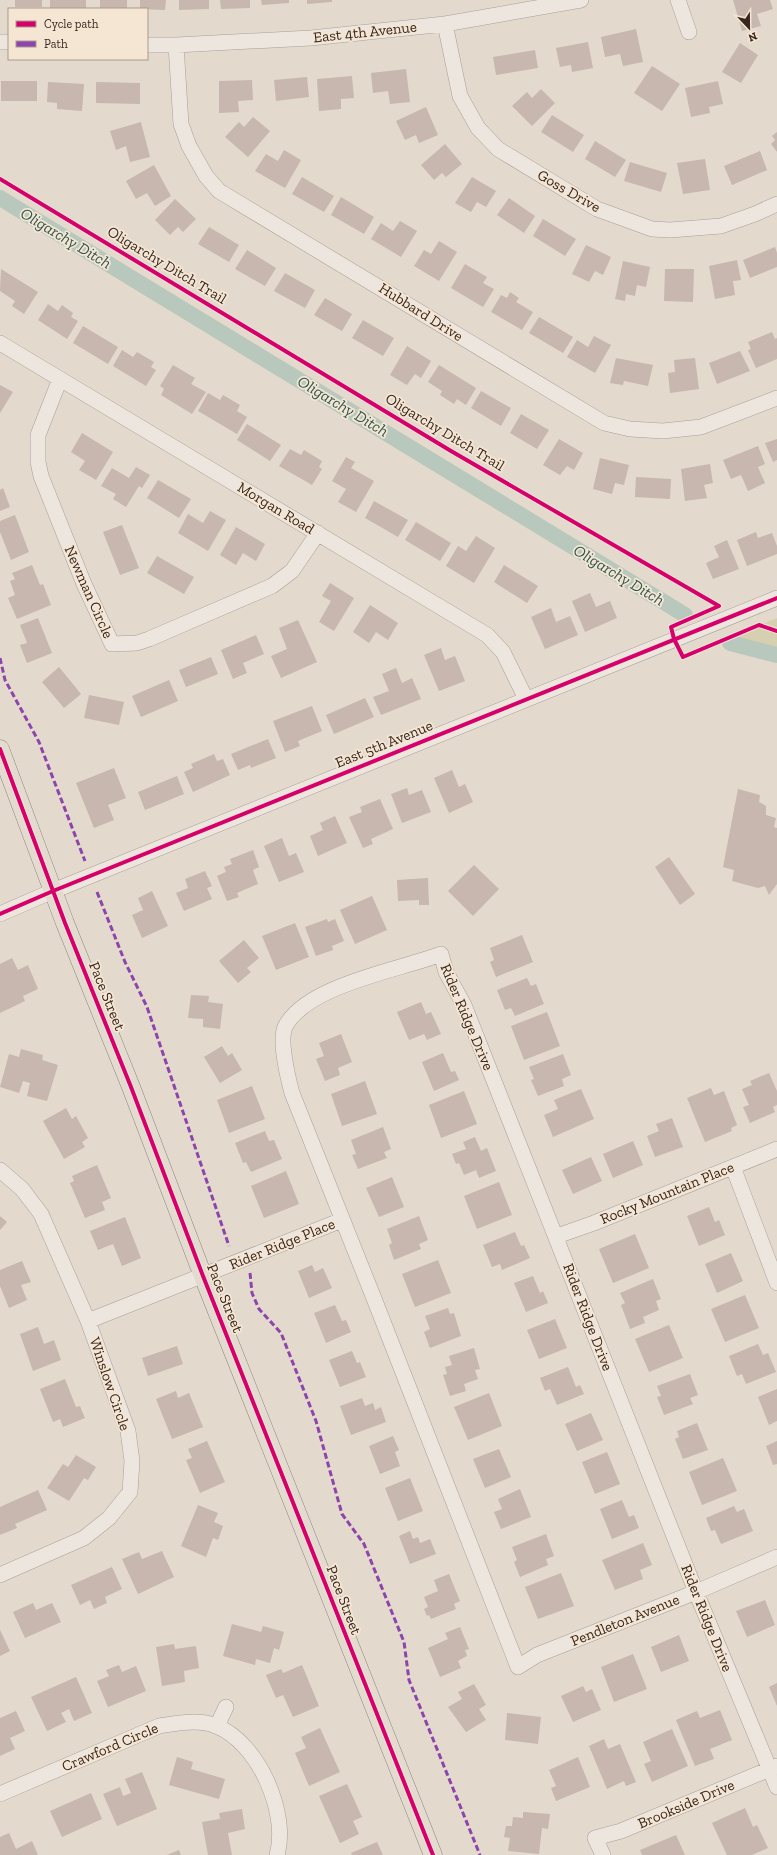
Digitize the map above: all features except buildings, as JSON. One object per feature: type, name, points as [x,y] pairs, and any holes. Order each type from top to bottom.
[{"type":"main road","name":"Pace Street","points":[[0,749],[53,891],[131,1087],[203,1276],[433,1855]]},
{"type":"street","name":"East 4th Avenue","points":[[148,45],[176,45],[311,38],[445,24],[581,0]]},
{"type":"street","points":[[678,0],[689,32]]},
{"type":"street","name":"Goss Drive","points":[[445,24],[460,96],[478,128],[498,149],[597,208],[652,229],[670,230],[721,226],[755,214],[777,204]]},
{"type":"street","name":"Hubbard Drive","points":[[176,45],[181,124],[188,146],[206,176],[219,191],[604,423],[630,429],[663,431],[701,427],[777,398]]},
{"type":"street","name":"Morgan Road","points":[[0,343],[487,635],[503,652],[526,699]]},
{"type":"street","name":"Newman Circle","points":[[60,379],[38,435],[38,462],[41,476],[84,584],[112,644],[137,643],[149,639],[272,586],[292,571],[318,533]]},
{"type":"street","name":"East 5th Avenue","points":[[0,914],[53,891],[777,598]]},
{"type":"street","name":"Rider Ridge Drive","points":[[518,1667],[292,1093],[284,1061],[285,1027],[297,1012],[319,996],[375,974],[423,961],[440,954],[446,972],[464,1005],[557,1236],[696,1592],[773,1767],[777,1787]]},
{"type":"street","name":"Rocky Mountain Place","points":[[557,1236],[594,1223],[777,1150]]},
{"type":"street","points":[[733,1167],[777,1283]]},
{"type":"street","name":"Winslow Circle","points":[[0,1170],[22,1189],[41,1214],[88,1321],[128,1431],[132,1461],[130,1492],[109,1518],[84,1538],[0,1575]]},
{"type":"street","name":"Rider Ridge Place","points":[[88,1321],[342,1220]]},
{"type":"street","name":"Pendleton Avenue","points":[[518,1667],[537,1655],[696,1592],[777,1557]]},
{"type":"street","points":[[217,1726],[226,1707]]},
{"type":"street","name":"Crawford Circle","points":[[0,1794],[159,1726],[184,1722],[217,1726],[237,1740],[256,1762],[268,1783],[279,1818],[280,1846],[277,1855]]},
{"type":"street","name":"Brookside Drive","points":[[603,1855],[594,1838],[621,1831],[773,1767]]},
{"type":"shaded area","points":[[777,618],[777,653],[725,639]]},
{"type":"waterway","name":"Oligarchy Ditch","points":[[0,198],[685,615]]},
{"type":"waterway","name":"Oligarchy Ditch","points":[[730,643],[777,655]]},
{"type":"marked path","points":[[0,658],[5,680],[39,742],[85,861]]},
{"type":"marked path","points":[[97,892],[125,962],[147,1007],[229,1246]]},
{"type":"marked path","points":[[250,1273],[252,1293],[259,1309],[281,1333],[316,1421],[342,1514],[364,1544],[404,1642],[409,1680],[480,1855]]},
{"type":"cycle path","name":"Oligarchy Ditch Trail","points":[[0,179],[451,451],[719,606],[671,627],[674,639],[683,657],[759,625],[777,631]]},
{"type":"cycle path","points":[[0,914],[53,891],[777,598]]},
{"type":"cycle path","points":[[0,749],[65,923],[131,1087],[203,1276],[433,1855]]}]
